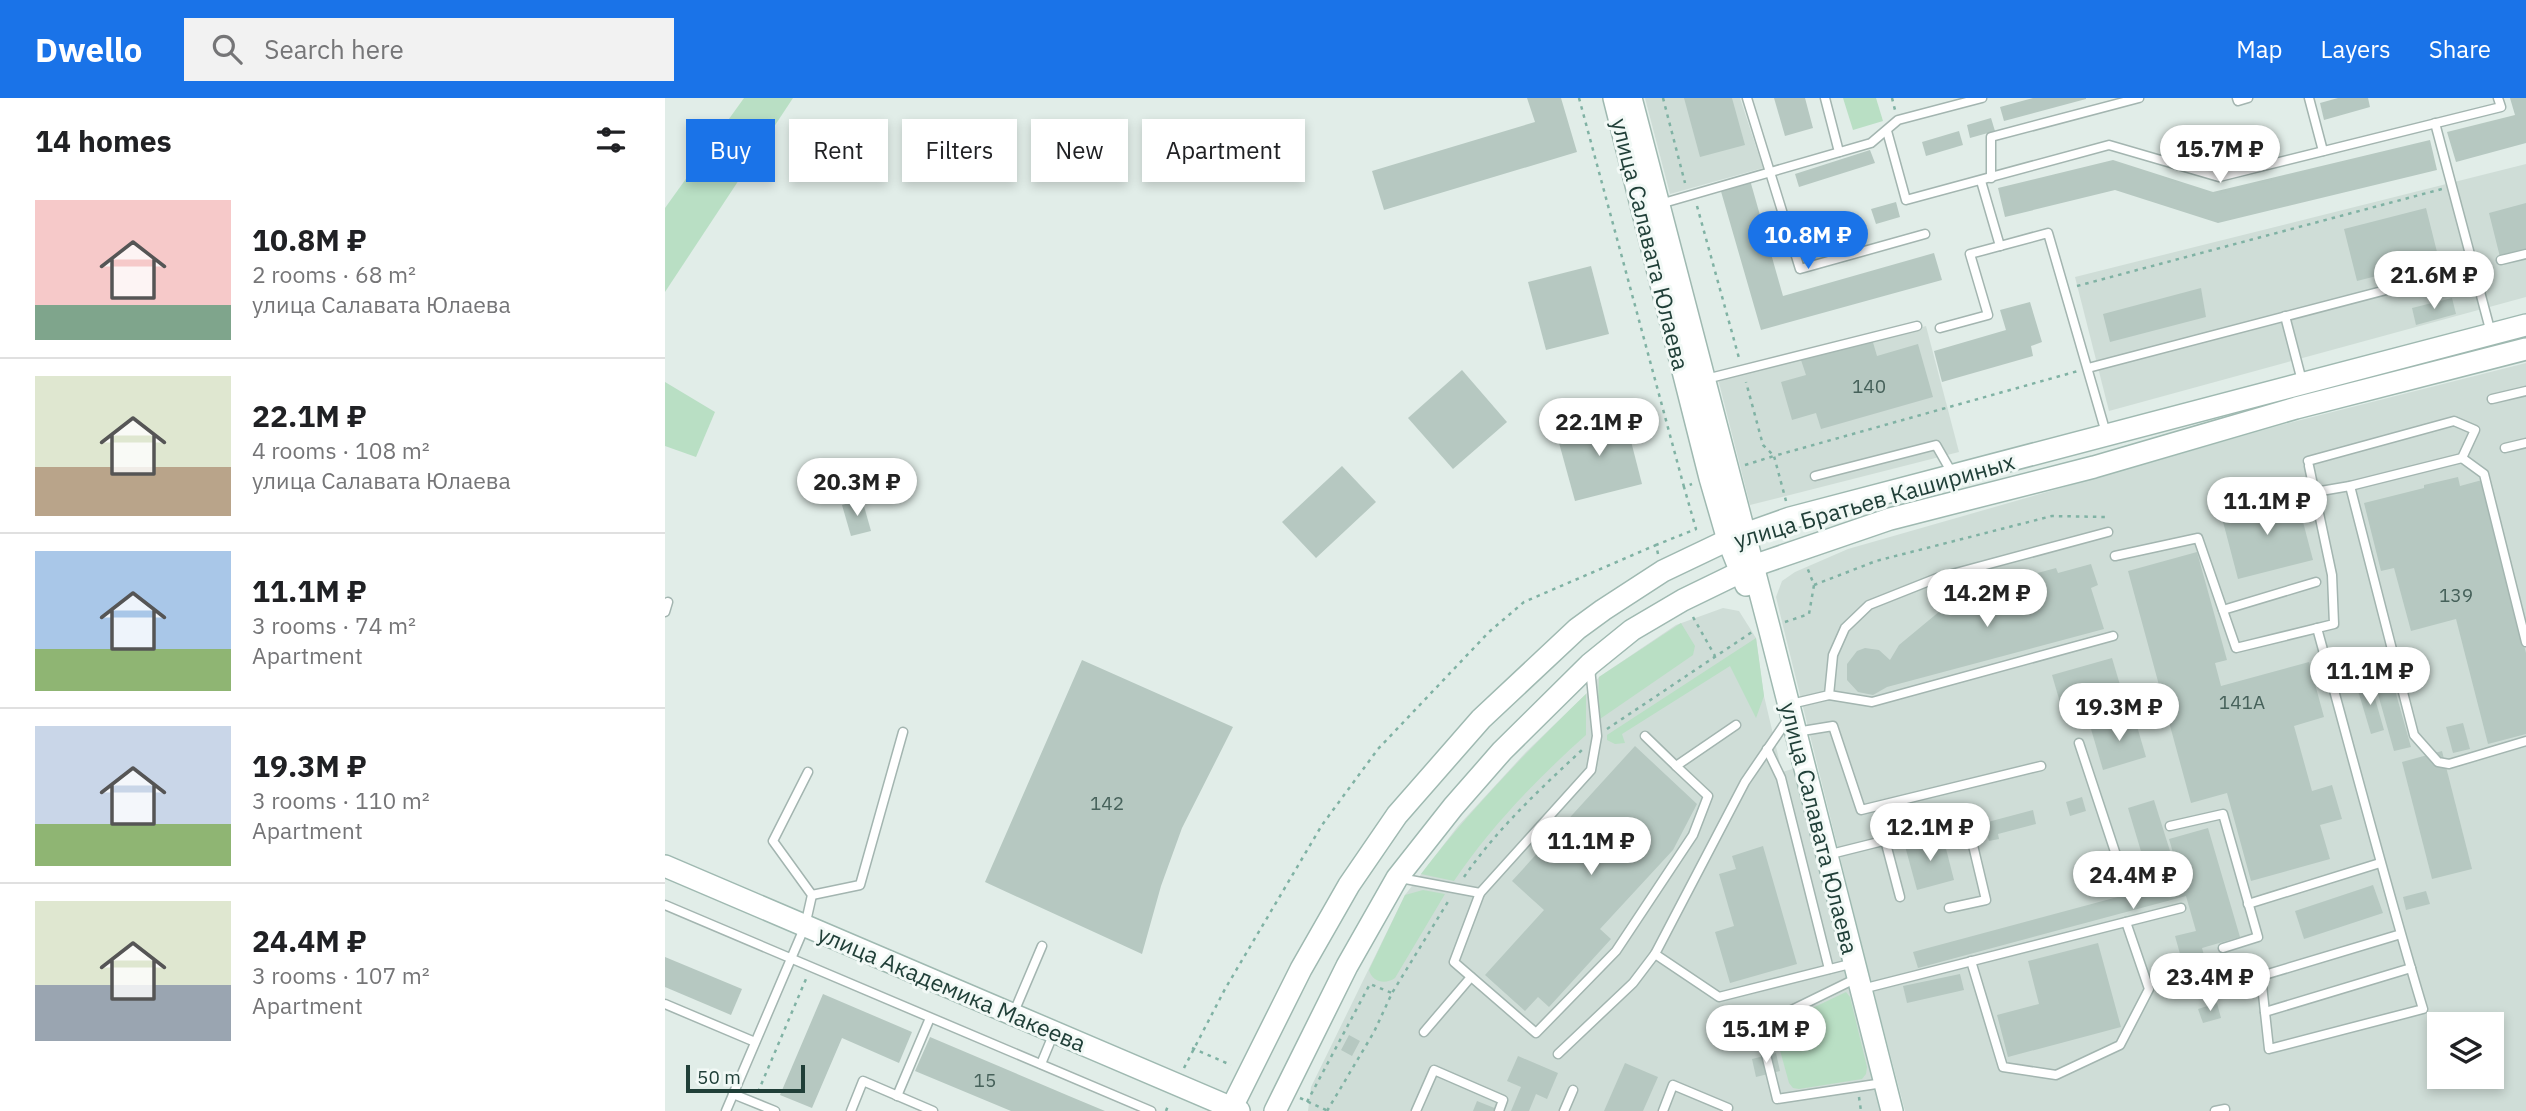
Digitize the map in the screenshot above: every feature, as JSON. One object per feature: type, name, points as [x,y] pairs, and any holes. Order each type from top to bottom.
[{"type":"main road","name":"улица Салавата Юлаева","points":[[1614,98],[1710,478],[1736,537],[1769,627],[1892,1111]]},
{"type":"main road","name":"улица Салавата Юлаева","points":[[1631,98],[1703,380],[1736,537]]},
{"type":"main road","name":"улица Братьев Кашириных","points":[[1233,1110],[1301,969],[1349,885],[1397,816],[1481,719],[1577,629],[1663,571],[1736,537],[1790,518],[2526,325]]},
{"type":"main road","name":"улица Братьев Кашириных","points":[[1275,1111],[1347,966],[1397,878],[1502,751],[1590,664],[1632,630],[1683,600],[1747,569],[1890,519],[2094,467],[2296,408],[2526,349]]},
{"type":"main road","points":[[1985,468],[1991,493]]},
{"type":"main road","name":"улица Академика Макеева","points":[[665,866],[1233,1110]]},
{"type":"lane","points":[[1747,98],[1800,269],[1925,234]]},
{"type":"lane","points":[[1825,98],[1839,152]]},
{"type":"lane","points":[[1657,205],[1871,143],[1898,120],[1982,98]]},
{"type":"lane","points":[[1991,178],[1991,137],[2139,98]]},
{"type":"lane","points":[[2237,98],[2248,98]]},
{"type":"lane","points":[[2309,98],[2323,151]]},
{"type":"lane","points":[[1887,131],[1906,200],[2109,145],[2219,177],[2501,107],[2498,98]]},
{"type":"lane","points":[[2435,123],[2492,334]]},
{"type":"lane","points":[[1981,181],[2000,246]]},
{"type":"lane","points":[[1940,328],[1988,315],[1970,254],[2048,233],[2107,436]]},
{"type":"lane","points":[[2501,260],[2526,254]]},
{"type":"lane","points":[[2088,369],[2474,267]]},
{"type":"lane","points":[[2285,316],[2303,385]]},
{"type":"lane","points":[[1703,380],[1917,326]]},
{"type":"lane","points":[[2492,399],[2526,391]]},
{"type":"lane","points":[[2115,556],[2198,538],[2236,648],[2334,624],[2333,575],[2309,463],[2454,421],[2475,430],[2462,458]]},
{"type":"lane","points":[[2505,449],[2526,443]]},
{"type":"lane","points":[[1815,476],[1936,444],[1953,476]]},
{"type":"lane","points":[[2315,492],[2462,458]]},
{"type":"lane","points":[[2462,458],[2484,474],[2526,642]]},
{"type":"lane","points":[[2350,486],[2414,735],[2438,762],[2449,764],[2526,741]]},
{"type":"lane","points":[[1829,695],[1833,656],[1845,628],[1869,605],[1937,578],[2108,532]]},
{"type":"lane","points":[[2223,610],[2316,582]]},
{"type":"lane","points":[[665,612],[668,602]]},
{"type":"lane","points":[[2317,628],[2423,1009],[2269,1049],[2261,976],[2401,934]]},
{"type":"lane","points":[[1558,1054],[1633,983],[1655,954],[1745,782],[1792,717],[1829,695],[1872,702],[2113,636]]},
{"type":"lane","points":[[1590,664],[1597,736],[1591,770],[1480,894],[1454,962],[1536,1033],[1616,951],[1693,835],[1708,796],[1645,736]]},
{"type":"lane","points":[[1792,717],[1833,726],[1861,810],[2041,766]]},
{"type":"lane","points":[[1676,766],[1736,726]]},
{"type":"lane","points":[[812,895],[860,885],[903,732]]},
{"type":"lane","points":[[2079,743],[2124,879]]},
{"type":"lane","points":[[1767,749],[1781,778],[1829,969]]},
{"type":"lane","points":[[726,1111],[805,926],[812,895],[773,841],[808,772]]},
{"type":"lane","points":[[2170,827],[2223,814],[2258,937],[2223,947]]},
{"type":"lane","points":[[1827,855],[1967,820],[1986,900],[1949,908]]},
{"type":"lane","points":[[1885,840],[1900,897]]},
{"type":"lane","points":[[2248,904],[2381,863]]},
{"type":"lane","points":[[1397,878],[1480,894]]},
{"type":"lane","points":[[665,905],[1151,1111]]},
{"type":"lane","points":[[1885,1082],[1777,1099],[1759,1026],[1857,977],[1971,961],[2181,908]]},
{"type":"lane","points":[[1971,961],[2003,1067],[2056,1075],[2120,1045],[2149,989],[2126,922]]},
{"type":"lane","points":[[1013,1014],[1042,946]]},
{"type":"lane","points":[[1655,954],[1719,997],[1829,969],[1857,977]]},
{"type":"lane","points":[[2265,1012],[2411,968]]},
{"type":"lane","points":[[1424,1032],[1471,977]]},
{"type":"lane","points":[[665,1004],[755,1042]]},
{"type":"lane","points":[[897,1096],[930,1018]]},
{"type":"lane","points":[[1041,1064],[1054,1032]]},
{"type":"lane","points":[[1416,1111],[1434,1070],[1503,1100],[1499,1111]]},
{"type":"lane","points":[[851,1111],[863,1081],[933,1111]]},
{"type":"lane","points":[[1663,1111],[1673,1085],[1728,1108],[1727,1111]]},
{"type":"lane","points":[[1564,1111],[1573,1090]]},
{"type":"lane","points":[[733,1094],[775,1111]]},
{"type":"lane","points":[[2215,1111],[2225,1109]]},
{"type":"path","points":[[1579,98],[1696,529]]},
{"type":"path","points":[[1663,98],[1688,197],[1697,203],[1763,444],[1774,456]]},
{"type":"path","points":[[2064,289],[2452,187]]},
{"type":"path","points":[[1683,487],[1710,478]]},
{"type":"path","points":[[1814,584],[1876,561],[2052,516],[2105,517]]},
{"type":"path","points":[[1166,1111],[1192,1048],[1225,989],[1322,825],[1378,749],[1489,632],[1524,601],[1656,545]]},
{"type":"path","points":[[1769,627],[1809,614]]},
{"type":"path","points":[[1307,1102],[1370,985],[1391,993]]},
{"type":"shaded area","points":[[1645,98],[1740,98],[1763,168],[1670,194]]},
{"type":"shaded area","points":[[2526,164],[2526,297],[2109,411],[2075,277]]},
{"type":"shaded area","points":[[1926,326],[1959,452],[1750,505],[1718,379]]},
{"type":"shaded area","points":[[2526,363],[2526,1111],[1905,1111],[1776,597],[1782,581],[1795,572],[1848,549],[2281,425]]},
{"type":"shaded area","points":[[1723,608],[1739,611],[1756,638],[1764,696],[1782,772],[1796,768],[1880,1111],[1308,1111],[1311,1087],[1405,895],[1458,826],[1526,752],[1586,694],[1599,677],[1676,625]]},
{"type":"green space","points":[[744,98],[793,98],[775,125],[775,119],[729,119]]},
{"type":"green space","points":[[1843,98],[1876,98],[1883,121],[1853,130]]},
{"type":"green space","points":[[686,179],[686,182],[738,182],[665,292],[665,208]]},
{"type":"green space","points":[[665,382],[715,412],[696,457],[665,446]]},
{"type":"green space","points":[[1681,623],[1695,646],[1693,655],[1597,721],[1599,677]]},
{"type":"green space","points":[[1756,638],[1764,696],[1756,718],[1730,666],[1622,734],[1625,743],[1615,744],[1607,740],[1607,735]]},
{"type":"green space","points":[[1586,694],[1586,735],[1515,804],[1483,841],[1454,881],[1421,874],[1500,781]]},
{"type":"green space","points":[[1423,890],[1445,894],[1395,978],[1387,981],[1376,980],[1369,970],[1405,895]]},
{"type":"green space","points":[[1846,992],[1850,997],[1867,1067],[1866,1074],[1862,1079],[1793,1088],[1789,1083],[1775,1032],[1779,1024]]},
{"type":"building","points":[[1527,98],[1561,98],[1577,152],[1384,210],[1372,171],[1535,122]]},
{"type":"building","points":[[1684,98],[1732,98],[1745,145],[1700,157]]},
{"type":"building","points":[[1774,98],[1805,98],[1813,128],[1785,136]]},
{"type":"building","points":[[2033,98],[2086,99],[2004,121],[2000,107]]},
{"type":"building","points":[[2338,98],[2368,98],[2370,107],[2324,120],[2320,103]]},
{"type":"building","points":[[2510,98],[2526,98],[2526,143],[2456,162],[2447,132],[2515,115]]},
{"type":"building","points":[[1991,118],[1995,131],[1970,138],[1967,125]]},
{"type":"building","points":[[1959,131],[1963,145],[1926,156],[1922,142]]},
{"type":"building","points":[[2430,140],[2437,170],[2218,223],[2115,190],[2005,217],[1998,188],[2113,160],[2213,192]]},
{"type":"building","points":[[1870,150],[1875,163],[1799,187],[1795,174]]},
{"type":"building","points":[[1750,180],[1783,296],[1934,253],[1942,280],[1761,330],[1720,188]]},
{"type":"building","points":[[1896,202],[1900,217],[1876,224],[1871,209]]},
{"type":"building","points":[[2526,203],[2526,250],[2500,257],[2489,213]]},
{"type":"building","points":[[2426,208],[2439,260],[2357,281],[2344,229]]},
{"type":"building","points":[[1591,266],[1609,334],[1546,350],[1528,282]]},
{"type":"building","points":[[2201,288],[2206,317],[2110,342],[2103,314]]},
{"type":"building","points":[[2452,298],[2456,314],[2416,325],[2412,308]]},
{"type":"building","points":[[2030,302],[2042,342],[2031,346],[2033,356],[1942,382],[1934,351],[2006,330],[2000,310]]},
{"type":"building","points":[[1872,339],[1877,356],[1918,344],[1933,397],[1821,429],[1816,413],[1792,420],[1781,382],[1806,375],[1801,360]]},
{"type":"building","points":[[1462,370],[1507,422],[1453,469],[1408,418]]},
{"type":"building","points":[[1624,414],[1642,484],[1575,501],[1556,432]]},
{"type":"building","points":[[1342,466],[1376,502],[1316,558],[1282,522]]},
{"type":"building","points":[[2458,477],[2460,486],[2482,480],[2526,653],[2526,734],[2488,744],[2456,619],[2411,631],[2394,568],[2381,571],[2364,503]]},
{"type":"building","points":[[2296,495],[2313,560],[2238,579],[2221,514]]},
{"type":"building","points":[[862,499],[871,531],[851,536],[842,505]]},
{"type":"building","points":[[2197,552],[2227,660],[2215,663],[2221,686],[2309,662],[2324,717],[2294,726],[2312,791],[2332,785],[2342,819],[2320,825],[2330,859],[2251,881],[2227,793],[2191,803],[2128,571]]},
{"type":"building","points":[[2091,564],[2098,585],[2091,588],[2104,629],[1887,687],[1873,695],[1858,692],[1847,680],[1847,664],[1857,651],[1865,648],[1879,650],[1890,660],[1899,645],[1940,611],[1989,586],[2056,568],[2058,573]]},
{"type":"building","points":[[2112,658],[2126,705],[2066,723],[2052,675]]},
{"type":"building","points":[[1082,660],[1233,727],[1182,828],[1161,886],[1142,954],[985,882]]},
{"type":"building","points":[[2391,676],[2411,747],[2394,751],[2374,680]]},
{"type":"building","points":[[2370,681],[2384,730],[2371,734],[2356,684]]},
{"type":"building","points":[[2134,716],[2146,757],[2103,770],[2091,729]]},
{"type":"building","points":[[2463,723],[2470,749],[2453,753],[2446,727]]},
{"type":"building","points":[[1635,746],[1697,804],[1673,850],[1600,929],[1611,939],[1549,1007],[1538,997],[1525,1011],[1485,975],[1544,910],[1512,881]]},
{"type":"building","points":[[2442,751],[2472,869],[2432,879],[2402,762]]},
{"type":"building","points":[[2082,797],[2086,811],[2070,816],[2066,802]]},
{"type":"building","points":[[2154,800],[2176,870],[2149,878],[2128,808]]},
{"type":"building","points":[[2033,810],[2036,824],[1998,834],[1999,839],[1989,841],[1984,823]]},
{"type":"building","points":[[2208,828],[2240,937],[2202,948],[2209,973],[2187,979],[2175,936],[2196,931],[2186,896],[1918,968],[1913,952],[2181,880],[2169,839]]},
{"type":"building","points":[[1943,837],[1954,880],[1917,890],[1905,846]]},
{"type":"building","points":[[1763,846],[1797,964],[1730,983],[1715,932],[1734,926],[1719,874],[1736,869],[1732,856]]},
{"type":"building","points":[[2373,885],[2383,913],[2304,939],[2295,911]]},
{"type":"building","points":[[2426,891],[2430,904],[2406,910],[2403,897]]},
{"type":"building","points":[[2098,943],[2121,1027],[2008,1057],[1997,1015],[2039,1004],[2028,961]]},
{"type":"building","points":[[665,957],[742,989],[731,1015],[665,987]]},
{"type":"building","points":[[1960,974],[1964,990],[1907,1003],[1903,986]]},
{"type":"building","points":[[823,994],[912,1032],[899,1063],[842,1038],[812,1108],[780,1095]]},
{"type":"building","points":[[2217,1003],[2221,1018],[2203,1023],[2198,1009]]},
{"type":"building","points":[[1349,1035],[1360,1041],[1352,1056],[1341,1050]]},
{"type":"building","points":[[930,1037],[1105,1111],[1011,1111],[915,1071]]},
{"type":"building","points":[[1776,1053],[1780,1071],[1756,1077],[1752,1059]]},
{"type":"building","points":[[1518,1056],[1558,1073],[1547,1099],[1536,1094],[1529,1111],[1511,1111],[1521,1087],[1507,1081]]},
{"type":"building","points":[[1625,1063],[1658,1077],[1643,1111],[1604,1111]]},
{"type":"building","points":[[1477,1101],[1502,1111],[1473,1111]]}]
